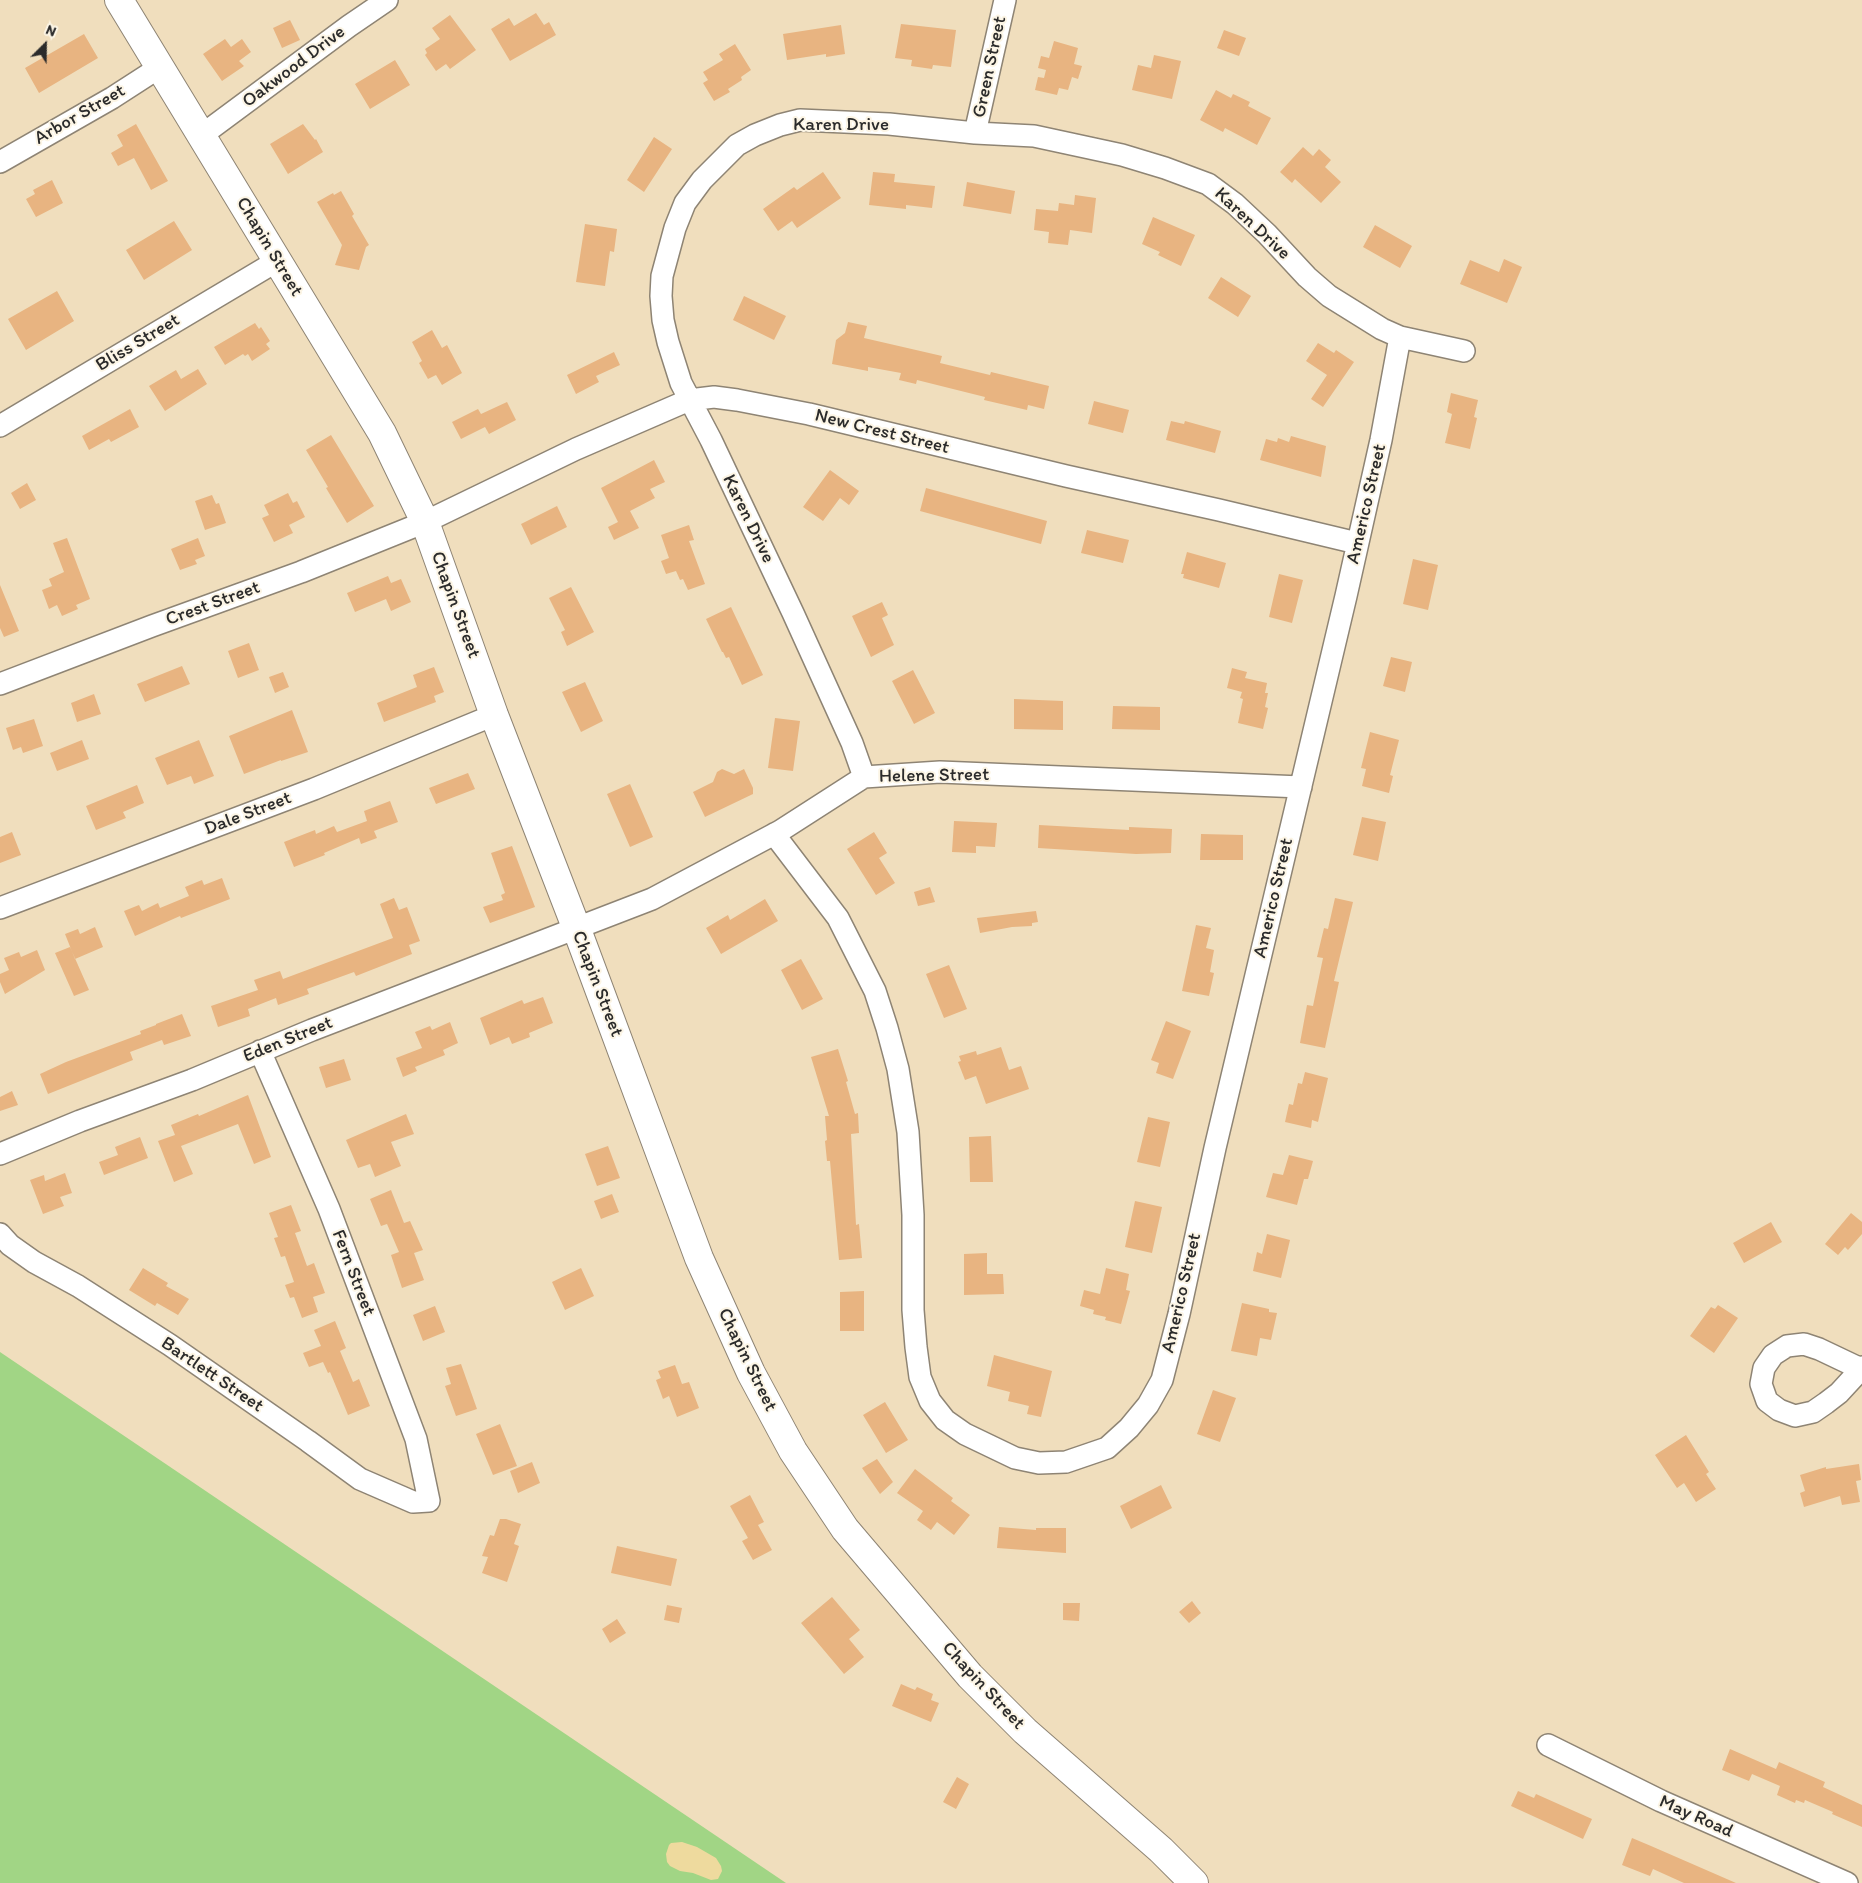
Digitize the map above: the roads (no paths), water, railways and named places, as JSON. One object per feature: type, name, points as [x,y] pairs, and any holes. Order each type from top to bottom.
[{"type":"main road","name":"Chapin Street","points":[[119,0],[382,433],[425,522],[494,715],[576,927],[699,1258],[751,1373],[793,1451],[845,1529],[970,1676],[1025,1731],[1161,1850],[1194,1883]]},
{"type":"street","name":"Oakwood Drive","points":[[202,135],[387,0]]},
{"type":"street","name":"Green Street","points":[[976,133],[1005,0]]},
{"type":"street","name":"Arbor Street","points":[[0,162],[112,98],[160,67]]},
{"type":"street","name":"Karen Drive","points":[[864,777],[852,743],[794,613],[681,382],[663,320],[662,276],[674,228],[685,203],[702,180],[737,145],[756,134],[800,120],[888,124],[976,133],[1034,136],[1122,155],[1208,184],[1235,204],[1267,234],[1307,277],[1329,296],[1374,324],[1400,337],[1464,351]]},
{"type":"street","name":"Bliss Street","points":[[0,426],[277,261]]},
{"type":"street","name":"Americo Street","points":[[774,834],[838,918],[875,991],[887,1028],[898,1069],[908,1132],[913,1215],[913,1310],[916,1347],[920,1377],[930,1401],[945,1420],[964,1434],[1015,1458],[1039,1463],[1066,1462],[1107,1448],[1129,1428],[1148,1405],[1162,1380],[1358,544],[1383,432],[1400,337]]},
{"type":"street","name":"New Crest Street","points":[[425,522],[576,449],[689,400],[714,397],[801,412],[1358,544]]},
{"type":"street","name":"Crest Street","points":[[0,684],[301,572],[425,522]]},
{"type":"street","name":"Dale Street","points":[[0,908],[314,789],[494,715]]},
{"type":"street","name":"Helene Street","points":[[576,927],[652,899],[774,834],[864,777],[940,772],[1301,787]]},
{"type":"street","name":"Eden Street","points":[[0,1154],[80,1121],[192,1080],[312,1030],[576,927]]},
{"type":"street","name":"Fern Street","points":[[260,1051],[329,1209],[416,1439],[429,1501]]},
{"type":"street","name":"Bartlett Street","points":[[0,1234],[34,1262],[78,1286],[170,1345],[360,1479],[413,1502],[429,1501]]},
{"type":"street","name":"May Road","points":[[1548,1745],[1661,1801],[1847,1883]]}]
